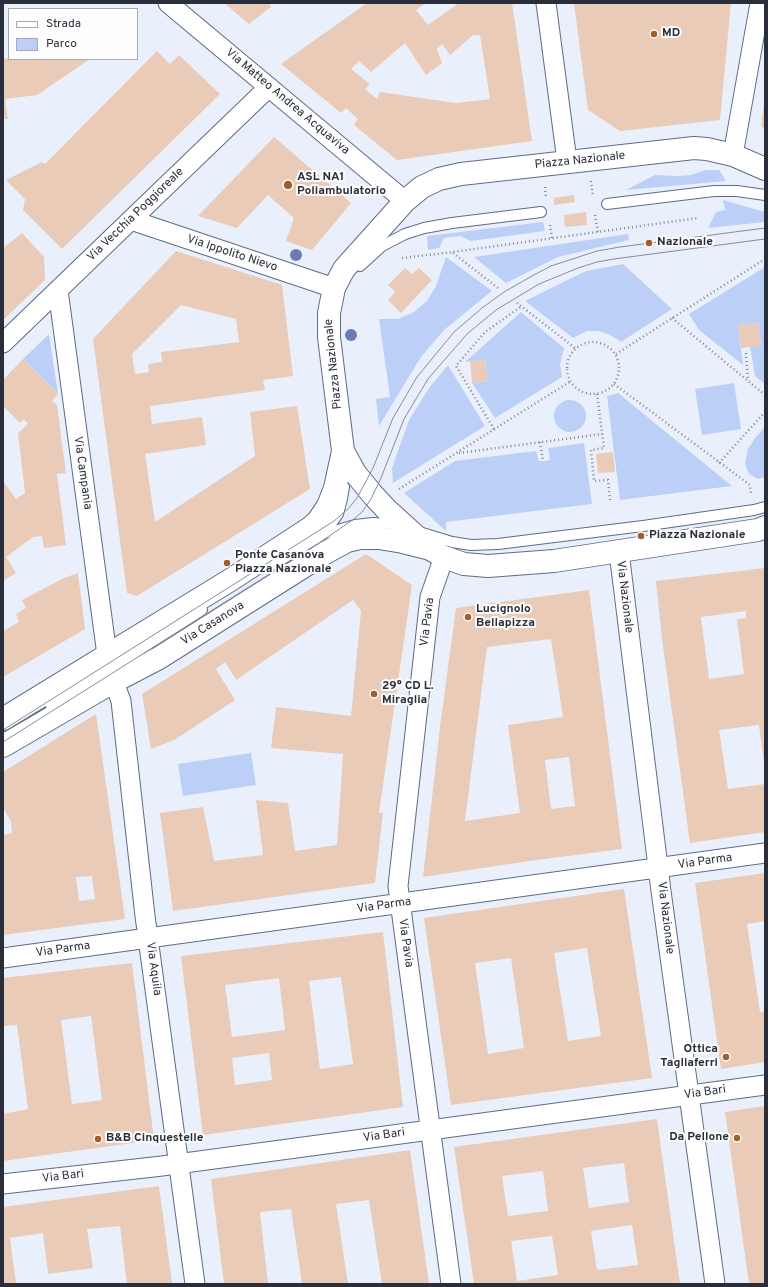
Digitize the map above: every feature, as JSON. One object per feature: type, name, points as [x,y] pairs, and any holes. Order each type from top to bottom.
[{"type":"main road","name":"Piazza Nazionale","points":[[765,169],[733,155],[707,149],[694,148],[461,174],[439,180],[422,187],[405,201],[344,269],[334,288],[328,313],[329,337],[343,451],[355,473],[368,490],[387,510],[437,553],[464,564],[488,566],[554,561],[758,530],[765,527]]},
{"type":"main road","name":"Via Casanova","points":[[3,746],[232,579],[310,528],[318,521],[328,506],[335,488],[343,451]]},
{"type":"main road","name":"Via Casanova","points":[[3,719],[110,669],[159,658],[325,553],[347,541],[360,538],[379,538],[403,542],[437,553]]},
{"type":"street","name":"Via Matteo Andrea Acquaviva","points":[[168,3],[405,201]]},
{"type":"street","points":[[546,3],[567,162]]},
{"type":"street","points":[[733,155],[760,3]]},
{"type":"street","name":"Via Vecchia Poggioreale","points":[[3,343],[269,87]]},
{"type":"street","name":"Via Ippolito Nievo","points":[[131,220],[334,288]]},
{"type":"street","name":"Via Campania","points":[[58,290],[110,669]]},
{"type":"street","name":"Via Nazionale","points":[[619,552],[659,868],[715,1284]]},
{"type":"street","name":"Via Pavia","points":[[437,553],[430,597],[398,886],[452,1284]]},
{"type":"street","name":"Via Aquila","points":[[110,669],[121,701],[145,916],[195,1284]]},
{"type":"street","name":"Via Parma","points":[[3,958],[765,853]]},
{"type":"street","name":"Via Bari","points":[[3,1184],[179,1163],[765,1085]]},
{"type":"lane","points":[[607,204],[714,191],[737,191],[765,195]]},
{"type":"lane","points":[[334,288],[382,246],[405,234],[424,228],[452,223],[541,212]]},
{"type":"lane","points":[[324,534],[338,514],[342,499],[345,478],[343,451]]},
{"type":"lane","points":[[265,570],[324,534],[355,525],[373,523],[392,524],[452,542],[471,545],[498,544],[643,526],[754,510],[765,507]]},
{"type":"lane","points":[[3,736],[211,604]]},
{"type":"path","points":[[402,258],[698,218]]},
{"type":"path","points":[[453,252],[498,288]]},
{"type":"path","points":[[616,354],[765,259]]},
{"type":"path","points":[[517,303],[575,348]]},
{"type":"path","points":[[494,429],[456,366],[485,332],[522,306]]},
{"type":"path","points":[[672,318],[765,395]]},
{"type":"path","points":[[597,342],[608,346],[616,354],[619,364],[619,375],[614,384],[606,390],[597,394],[587,393],[578,389],[571,381],[567,370],[569,358],[575,348],[585,343],[597,342]]},
{"type":"path","points":[[746,353],[748,381]]},
{"type":"path","points":[[393,493],[571,381]]},
{"type":"path","points":[[614,384],[750,486],[751,494]]},
{"type":"path","points":[[597,394],[604,448],[591,450],[594,481],[608,480],[610,500]]},
{"type":"path","points":[[719,463],[765,412]]},
{"type":"path","points":[[456,453],[602,434]]},
{"type":"path","points":[[540,442],[543,461]]},
{"type":"green space","points":[[705,170],[719,170],[726,181],[626,190],[655,175],[691,175]]},
{"type":"green space","points":[[723,200],[765,212],[765,222],[708,228],[716,212],[725,210]]},
{"type":"green space","points":[[543,222],[545,231],[471,241],[460,236],[444,238],[439,248],[428,250],[427,236]]},
{"type":"green space","points":[[628,234],[629,240],[558,257],[506,283],[474,257]]},
{"type":"green space","points":[[446,257],[492,291],[444,330],[421,357],[379,426],[376,399],[390,397],[379,319],[398,319],[414,312],[427,301],[436,286]]},
{"type":"green space","points":[[623,264],[672,309],[621,342],[610,335],[599,331],[587,331],[573,338],[525,301],[586,271]]},
{"type":"green space","points":[[765,267],[765,384],[755,376],[750,347],[761,345],[758,323],[738,325],[743,365],[699,330],[689,314]]},
{"type":"green space","points":[[521,312],[564,348],[560,364],[562,377],[495,418],[472,383],[487,381],[485,360],[465,362]]},
{"type":"green space","points":[[49,334],[58,394],[23,359]]},
{"type":"green space","points":[[448,365],[485,426],[393,483],[392,468],[409,420],[429,388]]},
{"type":"green space","points":[[734,383],[741,429],[702,435],[695,389]]},
{"type":"green space","points":[[618,393],[732,486],[620,500],[607,396]]},
{"type":"green space","points":[[567,400],[573,400],[582,404],[586,416],[582,428],[573,432],[567,432],[558,428],[554,419],[554,413],[558,404]]},
{"type":"green space","points":[[765,427],[765,477],[758,479],[749,474],[745,464],[748,449]]},
{"type":"green space","points":[[584,443],[592,504],[446,522],[446,531],[404,493],[455,461],[536,451],[539,461],[543,461],[550,460],[548,448]]},
{"type":"green space","points":[[251,753],[256,785],[183,796],[178,764]]},
{"type":"building","points":[[224,3],[269,3],[271,7],[249,24]]},
{"type":"building","points":[[367,3],[426,3],[416,10],[428,25],[459,3],[512,3],[532,141],[397,160],[354,125],[358,119],[346,108],[341,113],[281,64]],"holes":[[[473,35],[480,35],[490,99],[456,103],[380,92],[377,99],[365,89],[370,84],[351,69],[359,61],[371,72],[405,43],[426,75],[442,63],[437,49],[442,44],[450,55]]]},
{"type":"building","points":[[574,3],[731,3],[720,120],[620,131],[588,110]]},
{"type":"building","points":[[157,51],[170,64],[179,55],[220,94],[62,249],[23,210],[25,199],[6,180],[42,162],[45,164]]},
{"type":"building","points":[[3,59],[89,60],[37,95],[5,99],[8,119],[3,119]]},
{"type":"building","points":[[765,104],[765,129],[761,126]]},
{"type":"building","points":[[274,137],[351,203],[312,250],[286,241],[294,218],[268,195],[237,228],[198,216]]},
{"type":"building","points":[[574,195],[575,202],[554,205],[554,198]]},
{"type":"building","points":[[586,212],[587,225],[565,227],[564,215]]},
{"type":"building","points":[[22,233],[44,257],[45,280],[3,320],[3,248]]},
{"type":"building","points":[[176,251],[282,285],[293,376],[263,380],[265,390],[150,406],[152,424],[202,417],[206,445],[145,454],[155,522],[255,456],[250,412],[297,406],[310,489],[137,596],[127,593],[93,339]],"holes":[[[181,305],[236,319],[239,342],[161,352],[162,362],[148,364],[149,372],[135,374],[132,354]]]},
{"type":"building","points":[[405,268],[412,274],[419,268],[432,280],[401,313],[388,300],[395,292],[388,285]]},
{"type":"building","points":[[758,323],[761,346],[741,348],[738,325]]},
{"type":"building","points":[[23,359],[58,394],[52,401],[57,405],[66,473],[57,474],[66,545],[44,548],[42,536],[33,537],[6,557],[16,573],[3,581],[3,481],[16,499],[25,493],[18,433],[28,424],[24,419],[20,423],[3,406],[3,380]]},
{"type":"building","points":[[485,360],[487,381],[472,383],[470,361]]},
{"type":"building","points":[[613,452],[615,472],[598,473],[596,454]]},
{"type":"building","points":[[366,554],[412,585],[379,813],[383,813],[375,883],[173,911],[160,813],[203,807],[214,861],[263,855],[256,800],[288,803],[295,851],[337,845],[343,754],[271,748],[276,707],[351,716],[361,611],[353,600],[236,680],[225,662],[216,669],[235,700],[176,739],[151,749],[142,694]]},
{"type":"building","points":[[765,568],[765,763],[759,725],[719,730],[728,789],[765,784],[765,832],[690,843],[662,639],[656,581]],"holes":[[[746,611],[746,618],[737,619],[744,674],[709,679],[701,617]]]},
{"type":"building","points":[[78,573],[85,629],[3,677],[3,631],[19,622],[16,614],[26,608],[22,600],[64,578]]},
{"type":"building","points":[[589,590],[622,849],[423,877],[440,727],[456,608]],"holes":[[[551,639],[563,717],[508,725],[520,813],[465,821],[487,647]],[[569,757],[575,806],[551,809],[545,760]]]},
{"type":"building","points":[[96,714],[125,919],[3,935],[3,835],[12,833],[11,822],[3,807],[3,772]],"holes":[[[92,876],[95,899],[79,901],[76,877]]]},
{"type":"building","points":[[765,873],[765,921],[747,924],[760,1012],[765,1011],[765,1062],[721,1069],[695,883]]},
{"type":"building","points":[[624,889],[652,1078],[451,1105],[424,918]],"holes":[[[587,948],[601,1036],[568,1041],[554,953]],[[511,958],[524,1048],[488,1054],[475,963]]]},
{"type":"building","points":[[383,932],[403,1107],[203,1135],[181,956]],"holes":[[[341,977],[353,1064],[320,1069],[309,981]],[[279,978],[285,1030],[232,1037],[225,985]],[[269,1053],[272,1080],[235,1085],[232,1058]]]},
{"type":"building","points":[[132,963],[154,1140],[3,1161],[3,1114],[28,1109],[17,1025],[3,1026],[3,978]],"holes":[[[91,1016],[102,1100],[72,1104],[61,1020]]]},
{"type":"building","points":[[765,1106],[765,1284],[749,1284],[725,1112]]},
{"type":"building","points":[[657,1119],[680,1284],[474,1284],[454,1147]],"holes":[[[624,1163],[629,1202],[589,1208],[583,1168]],[[543,1171],[548,1211],[508,1216],[502,1176]],[[632,1225],[638,1265],[597,1270],[591,1231]],[[552,1236],[558,1275],[517,1281],[511,1241]]]},
{"type":"building","points":[[410,1150],[429,1284],[382,1284],[369,1200],[336,1204],[348,1284],[302,1284],[291,1209],[260,1212],[268,1284],[224,1284],[211,1179]]},
{"type":"building","points":[[159,1186],[172,1284],[127,1284],[120,1226],[87,1229],[93,1268],[48,1274],[43,1233],[10,1238],[16,1284],[3,1284],[3,1207]]},
{"type":"tram line","points":[[3,730],[334,521],[349,508],[357,498],[373,468],[393,418],[417,377],[454,332],[482,308],[504,292],[551,266],[597,251],[765,228]]},
{"type":"tram line","points":[[3,742],[319,543],[362,512],[371,499],[381,478],[404,419],[428,379],[467,334],[496,310],[539,284],[597,262],[765,239]]},
{"type":"place","name":"MD","points":[[654,34]]},
{"type":"place","name":"ASL NA1 Poliambulatorio","points":[[288,185]]},
{"type":"place","name":"Nazionale","points":[[649,243]]},
{"type":"place","name":"Piazza Nazionale","points":[[641,536]]},
{"type":"place","name":"Ponte Casanova Piazza Nazionale","points":[[227,563]]},
{"type":"place","name":"Lucignolo Bellapizza","points":[[468,617]]},
{"type":"place","name":"29° CD L. Miraglia","points":[[374,694]]},
{"type":"place","name":"Ottica Tagliaferri","points":[[726,1057]]},
{"type":"place","name":"Da Pellone","points":[[737,1138]]},
{"type":"place","name":"B&B Cinquestelle","points":[[98,1139]]}]
